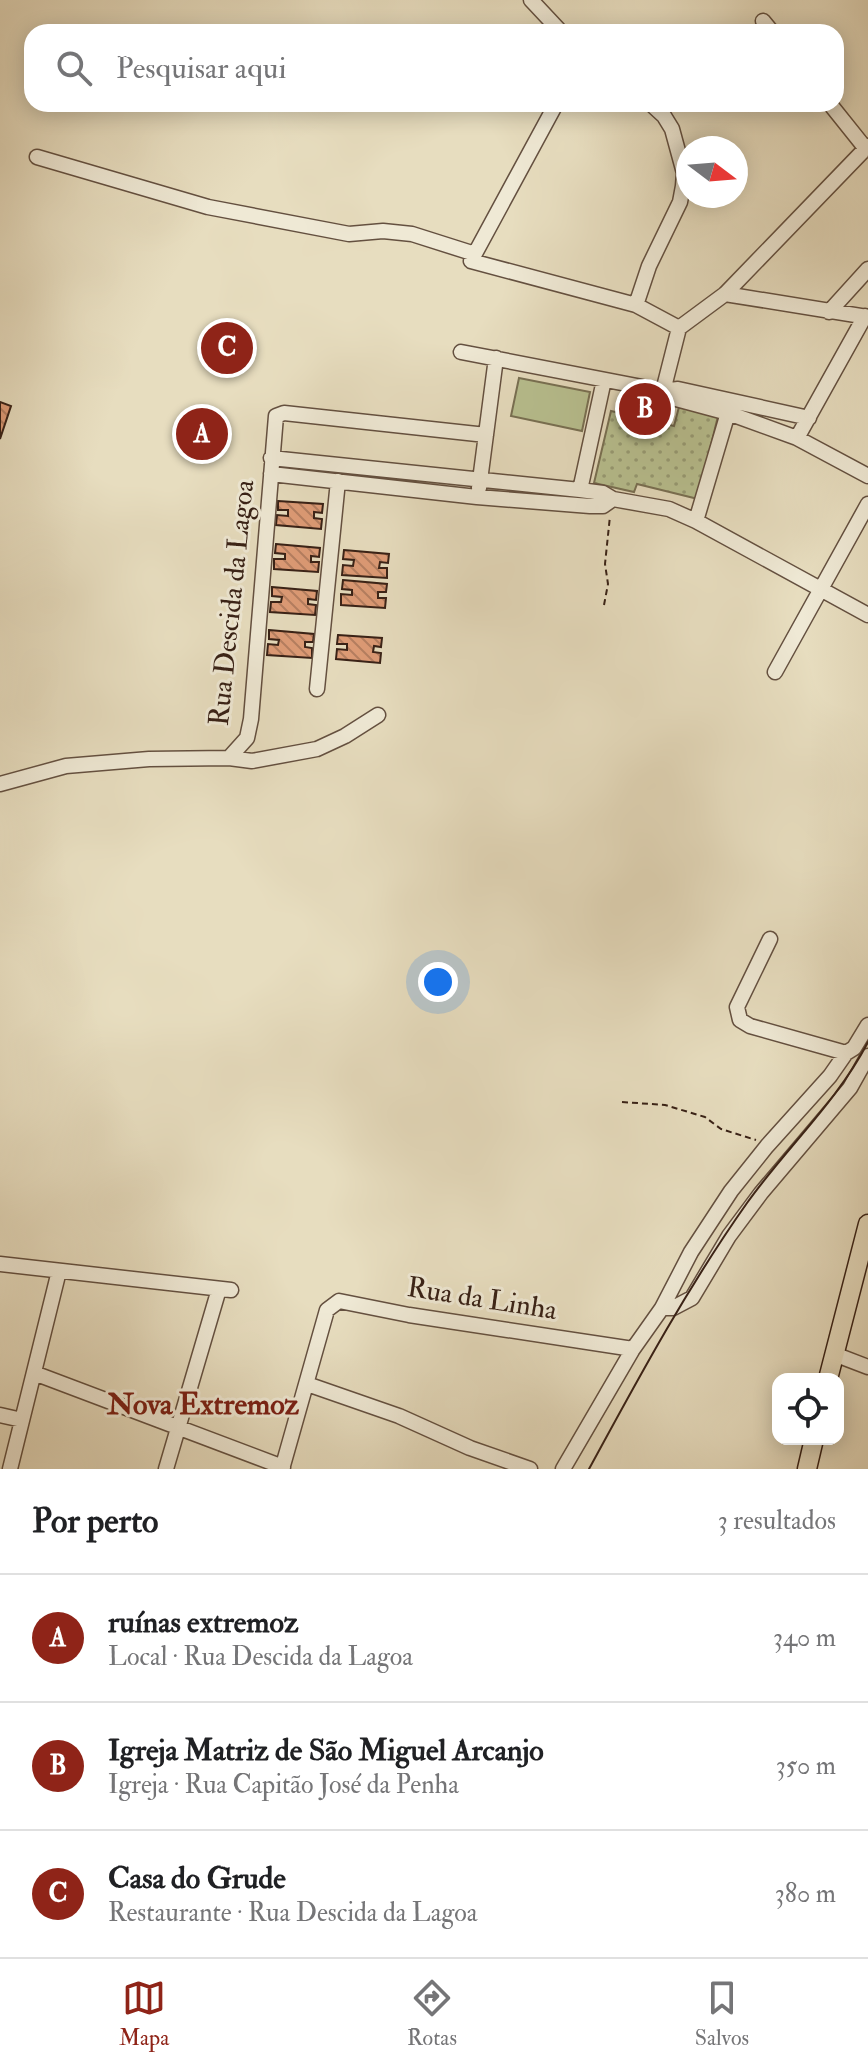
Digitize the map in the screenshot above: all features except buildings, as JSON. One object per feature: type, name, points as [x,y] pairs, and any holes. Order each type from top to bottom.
[{"type":"main road","points":[[829,1373],[868,1224]]},
{"type":"main road","points":[[807,1469],[813,1445]]},
{"type":"street","points":[[531,0],[554,24]]},
{"type":"street","points":[[552,112],[471,261],[636,305],[679,328]]},
{"type":"street","points":[[636,305],[649,266],[680,202],[683,186],[684,173],[672,129],[660,112]]},
{"type":"street","points":[[663,391],[679,328],[725,294],[867,147],[837,112]]},
{"type":"street","points":[[37,157],[208,207],[349,234],[383,231],[412,234],[475,254]]},
{"type":"street","points":[[829,312],[868,269]]},
{"type":"street","points":[[725,294],[867,316],[797,438]]},
{"type":"street","points":[[461,352],[663,391],[676,399],[809,418]]},
{"type":"street","points":[[477,497],[496,358]]},
{"type":"street","points":[[580,490],[604,380]]},
{"type":"street","points":[[730,407],[868,476]]},
{"type":"street","points":[[696,521],[730,407]]},
{"type":"street","name":"Rua Descida da Lagoa","points":[[0,784],[66,766],[149,759],[229,758],[247,738],[274,420],[279,414],[486,435]]},
{"type":"street","points":[[271,458],[580,490],[650,504],[696,521],[868,615]]},
{"type":"street","points":[[271,474],[590,506],[603,506],[613,499]]},
{"type":"street","points":[[317,689],[338,481]]},
{"type":"street","points":[[775,672],[868,504]]},
{"type":"street","points":[[229,758],[252,761],[317,749],[378,715]]},
{"type":"street","points":[[770,939],[737,1007],[740,1020],[750,1026],[846,1053]]},
{"type":"street","points":[[563,1469],[633,1349],[662,1308],[691,1252],[731,1191],[830,1076],[846,1053],[854,1048],[868,1025]]},
{"type":"street","points":[[662,1308],[673,1308],[692,1298],[729,1236],[761,1193],[850,1088],[868,1056]]},
{"type":"street","points":[[0,1264],[225,1289],[166,1469]]},
{"type":"street","points":[[10,1469],[59,1271]]},
{"type":"street","name":"Rua da Linha","points":[[307,1384],[327,1310],[339,1301],[409,1315],[633,1349]]},
{"type":"street","points":[[834,1354],[868,1367]]},
{"type":"street","points":[[34,1373],[283,1468],[307,1384],[399,1416],[470,1448],[530,1469]]},
{"type":"street","points":[[0,1415],[22,1420]]},
{"type":"path","points":[[604,605],[608,584],[605,564],[613,499]]},
{"type":"path","points":[[622,1102],[665,1105],[705,1117],[721,1129],[769,1144]]},
{"type":"green space","points":[[519,378],[590,392],[582,431],[511,416]]},
{"type":"green space","points":[[679,407],[718,416],[698,499],[637,484],[634,492],[594,483],[611,411],[674,426]]},
{"type":"tram line","points":[[589,1469],[704,1267],[762,1183],[842,1085],[868,1042]]},
{"type":"place","name":"Casa do Grude","points":[[227,348]]},
{"type":"place","name":"Igreja Matriz de São Miguel Arcanjo","points":[[645,409]]},
{"type":"place","name":"ruínas extremoz","points":[[202,434]]},
{"type":"district","name":"Nova Extremoz","points":[[203,1404]]}]
